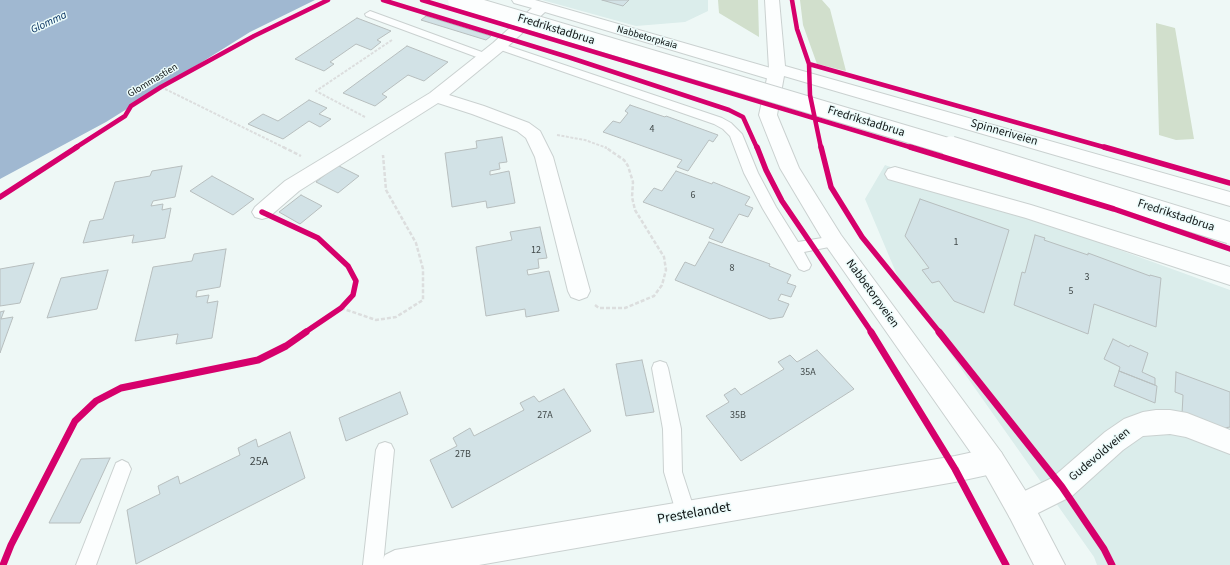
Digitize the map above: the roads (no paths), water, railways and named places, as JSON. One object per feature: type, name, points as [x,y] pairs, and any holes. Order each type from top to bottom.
[{"type":"main road","name":"Fredrikstadbrua","points":[[456,0],[984,157],[1230,233]]},
{"type":"main road","name":"Nabbetorpkaia","points":[[519,0],[776,72]]},
{"type":"main road","name":"Nabbetorpveien","points":[[772,0],[776,72],[768,115],[790,168],[834,241],[992,461],[1020,508],[1050,565]]},
{"type":"main road","points":[[262,212],[292,186],[436,97],[493,52],[542,7]]},
{"type":"main road","name":"Spinneriveien","points":[[776,72],[1080,155],[1230,199]]},
{"type":"main road","points":[[436,97],[478,110],[524,127],[534,135],[544,157],[578,291]]},
{"type":"main road","points":[[895,174],[1031,212],[1230,276]]},
{"type":"main road","name":"Gudevoldveien","points":[[1020,508],[1062,487],[1114,441],[1133,427],[1163,422],[1187,425],[1230,442]]},
{"type":"main road","name":"Prestelandet","points":[[395,565],[955,469],[992,461]]},
{"type":"lane","points":[[370,14],[411,28],[718,121],[727,126],[736,134],[751,173],[770,209],[804,265]]},
{"type":"lane","points":[[795,248],[834,241]]},
{"type":"lane","points":[[660,368],[672,429],[673,472],[686,515]]},
{"type":"lane","points":[[373,565],[385,450]]},
{"type":"lane","points":[[86,565],[122,469]]},
{"type":"water","name":"Glomma","points":[[0,0],[315,0],[250,32],[106,122],[0,179]]}]
